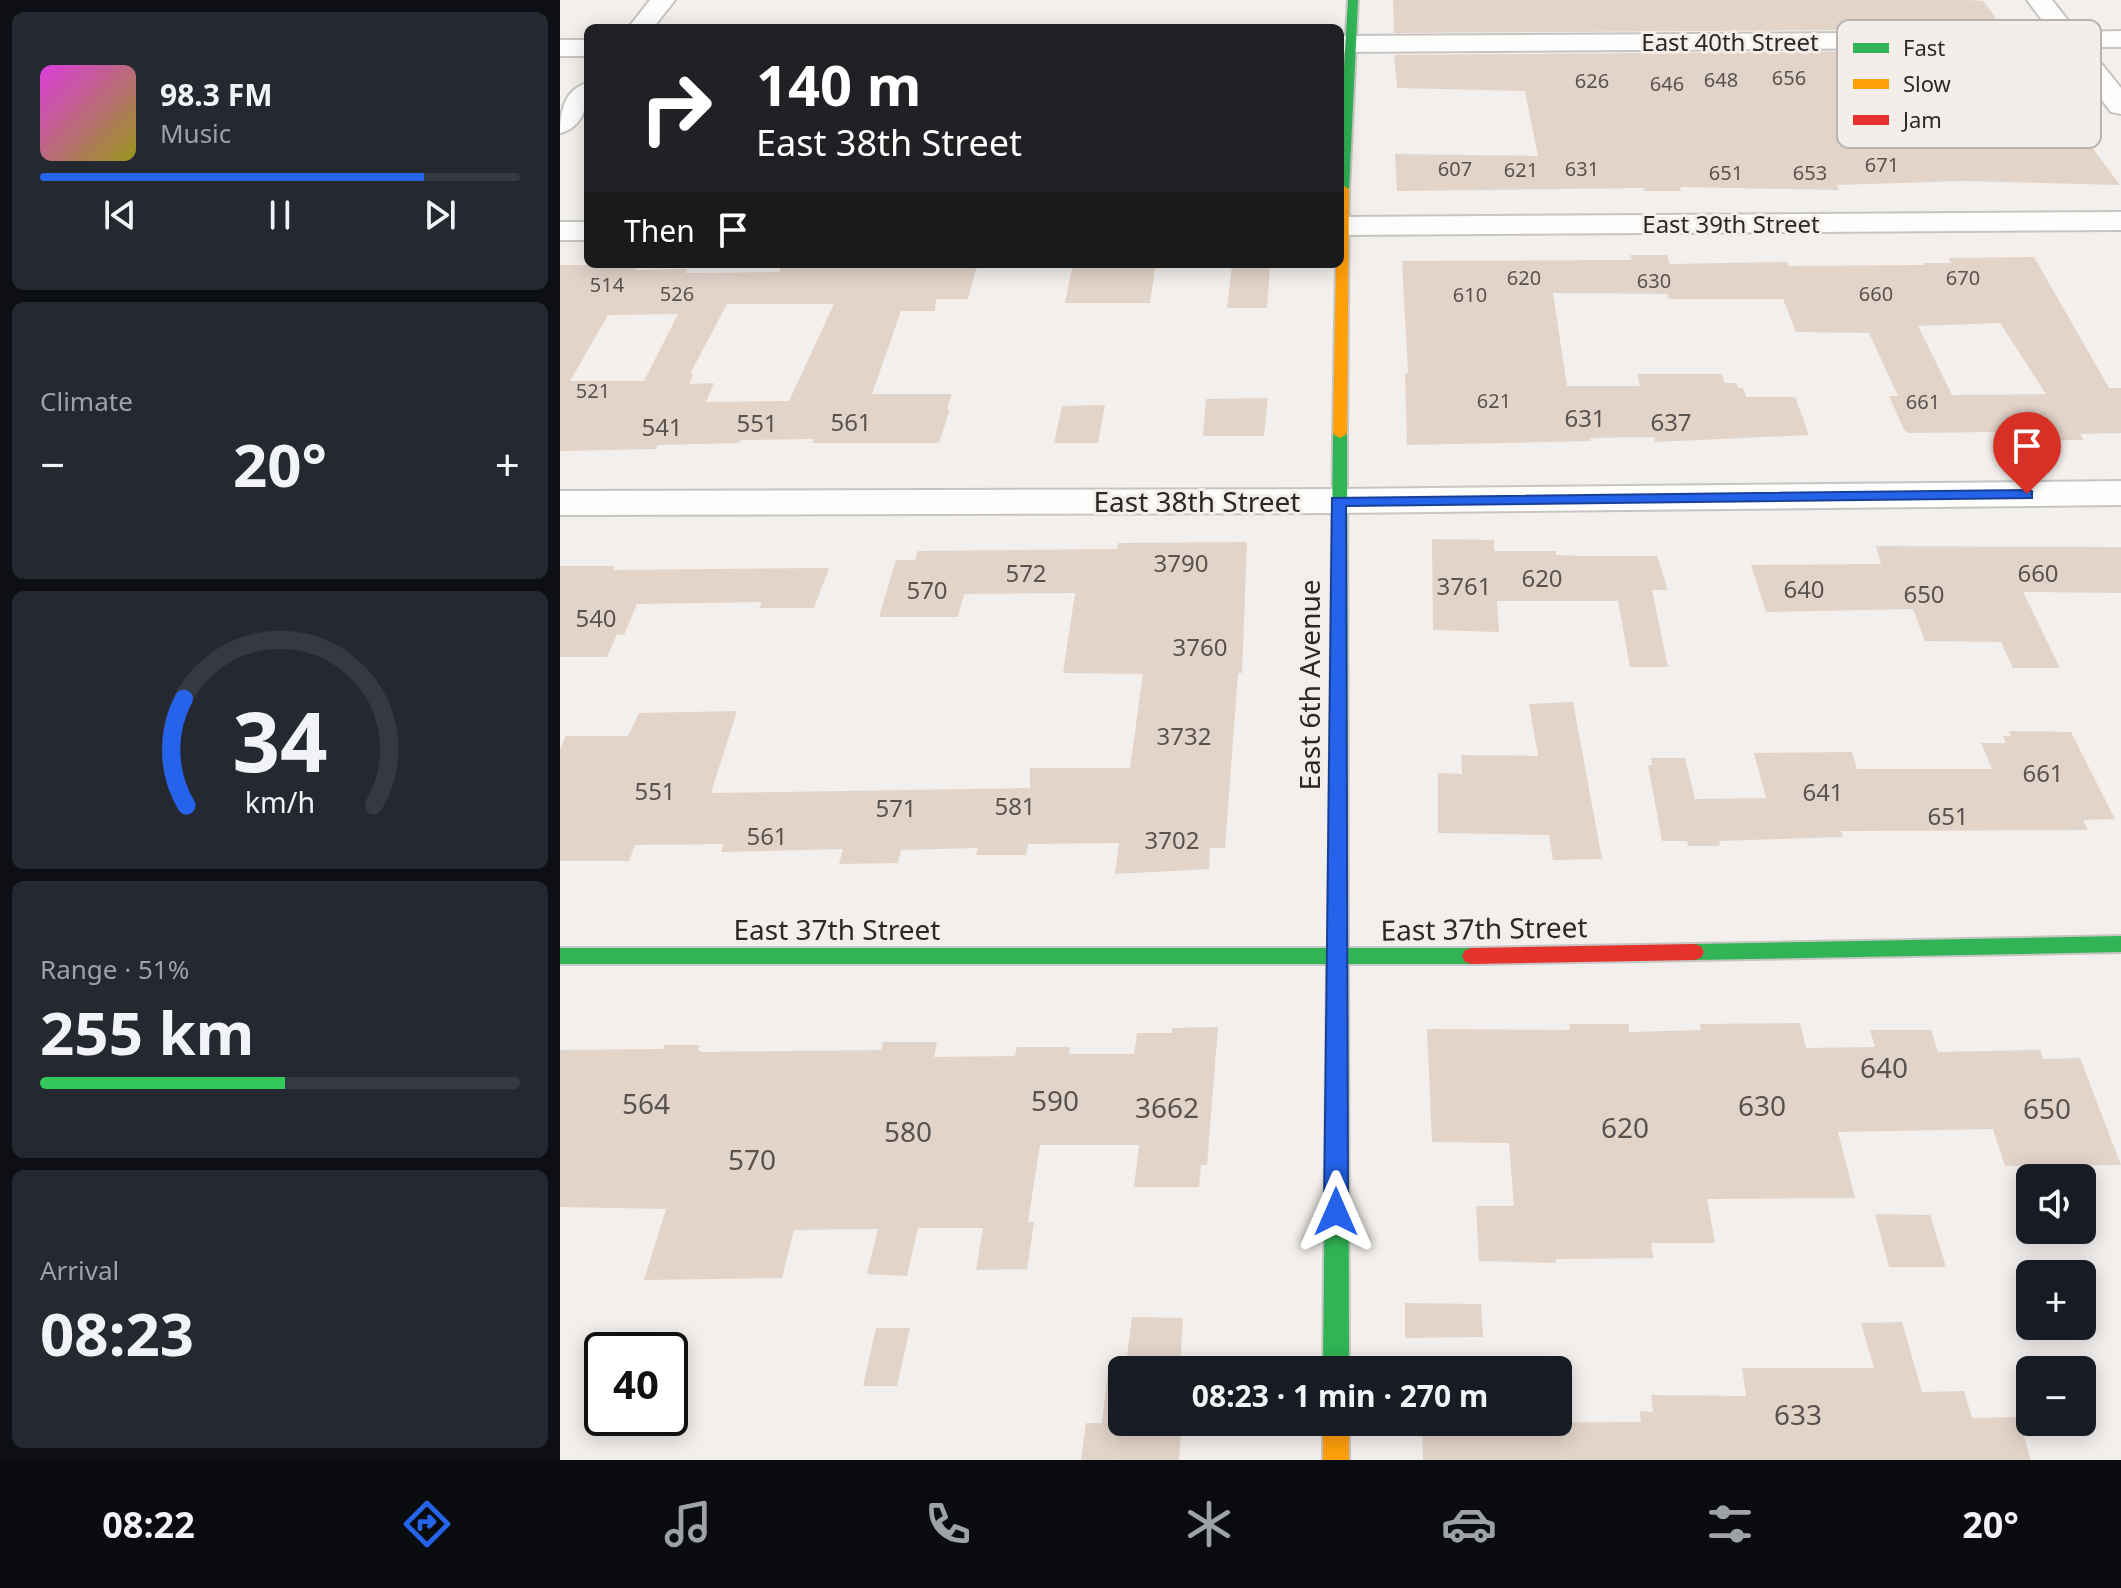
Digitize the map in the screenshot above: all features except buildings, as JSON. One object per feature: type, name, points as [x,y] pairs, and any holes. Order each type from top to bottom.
[{"type":"street","points":[[643,24],[663,0]]},
{"type":"street","name":"East 6th Avenue","points":[[1344,105],[1346,44],[1353,0]]},
{"type":"street","points":[[2039,0],[2054,20]]},
{"type":"street","name":"East 40th Street","points":[[1346,44],[1837,41]]},
{"type":"street","points":[[560,48],[584,48]]},
{"type":"street","points":[[2101,80],[2121,106]]},
{"type":"street","points":[[560,125],[584,96]]},
{"type":"street","name":"East 39th Street","points":[[1344,226],[2121,221]]},
{"type":"street","points":[[560,231],[584,231]]},
{"type":"street","name":"East 6th Avenue","points":[[1336,1356],[1340,268]]},
{"type":"street","name":"East 38th Street","points":[[560,503],[1338,501],[2121,493]]},
{"type":"street","name":"East 37th Street","points":[[560,956],[1336,958],[2121,944]]},
{"type":"street","points":[[1336,1436],[1336,1460]]},
{"type":"traffic: fast","points":[[1344,170],[1353,0]]},
{"type":"traffic: fast","points":[[1336,1356],[1340,434]]},
{"type":"traffic: fast","points":[[1694,952],[2121,944]]},
{"type":"traffic: fast","points":[[560,956],[1472,956]]},
{"type":"traffic: slow","points":[[1340,434],[1342,268]]},
{"type":"traffic: slow","points":[[1336,1436],[1336,1460]]},
{"type":"traffic: jam","points":[[1472,956],[1694,952]]},
{"type":"route","points":[[1336,1212],[1338,501],[2027,494]]}]
